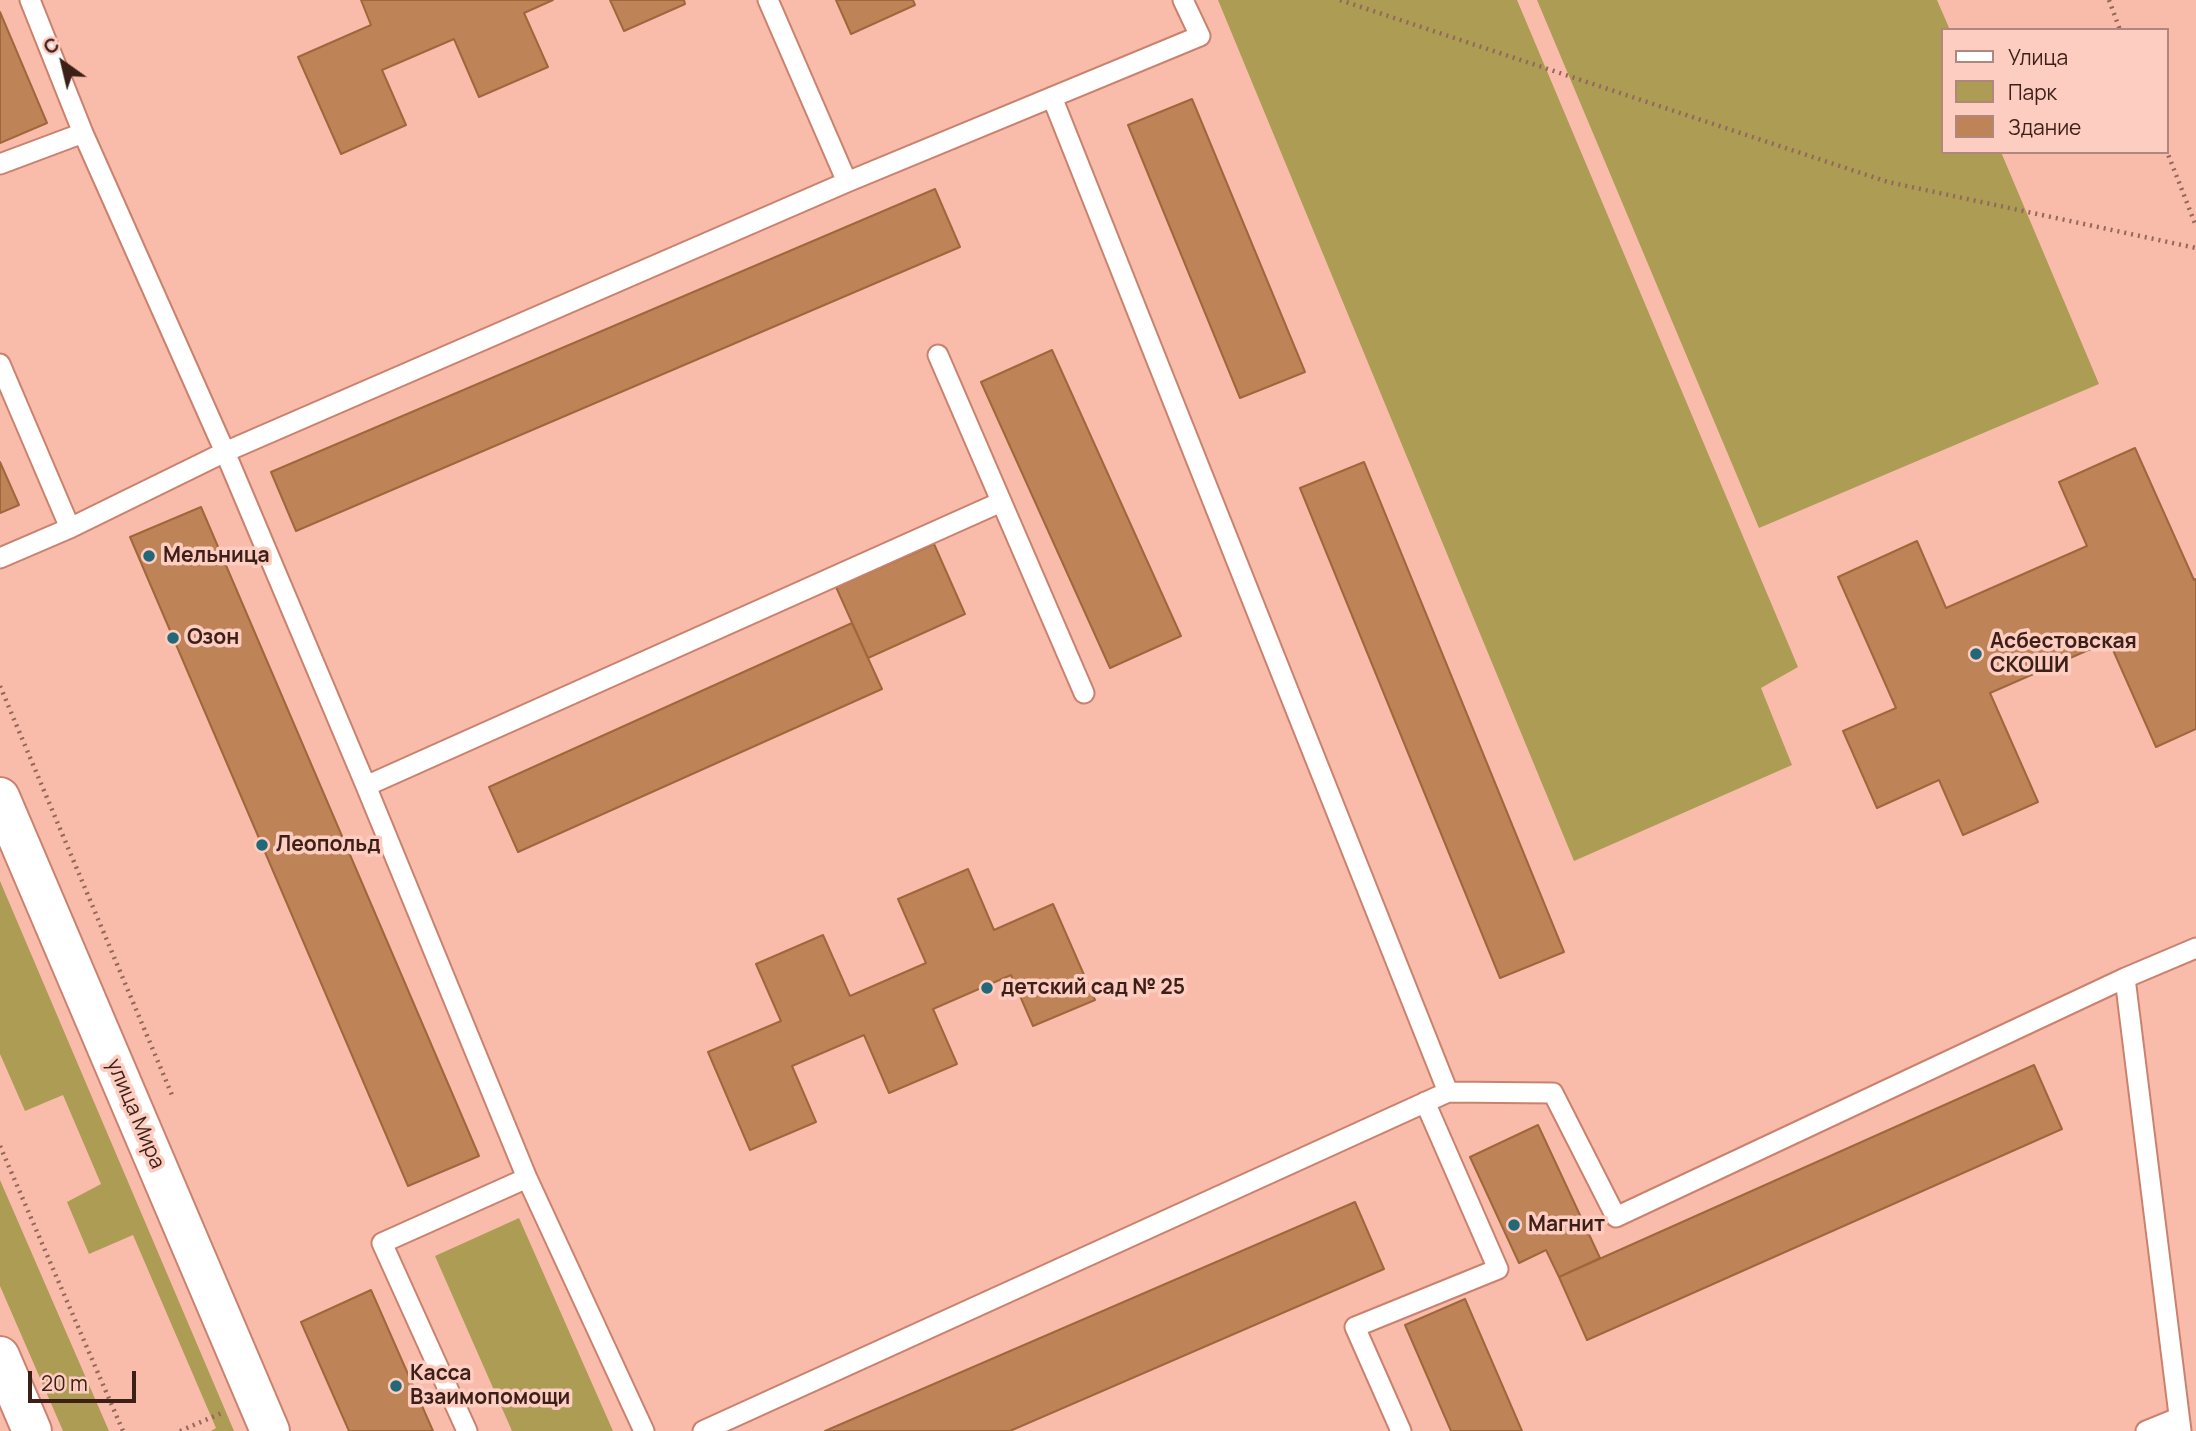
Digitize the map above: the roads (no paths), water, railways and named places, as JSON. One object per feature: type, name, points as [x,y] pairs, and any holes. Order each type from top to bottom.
[{"type":"street","name":"улица Мира","points":[[0,797],[270,1431]]},
{"type":"street","points":[[0,1356],[28,1430]]},
{"type":"lane","points":[[30,0],[83,133],[225,452],[366,786],[527,1178],[645,1431]]},
{"type":"lane","points":[[768,0],[847,182]]},
{"type":"lane","points":[[0,558],[70,528],[225,452],[847,182],[1200,36],[1183,0]]},
{"type":"lane","points":[[1052,97],[1448,1093]]},
{"type":"lane","points":[[0,164],[83,133]]},
{"type":"lane","points":[[937,355],[1084,693]]},
{"type":"lane","points":[[0,364],[70,528]]},
{"type":"lane","points":[[366,786],[1001,502]]},
{"type":"lane","points":[[704,1431],[1448,1093],[1553,1093],[1616,1217],[2125,978],[2196,948]]},
{"type":"lane","points":[[2125,978],[2180,1424],[2146,1431]]},
{"type":"lane","points":[[1401,1431],[1354,1326],[1498,1269],[1425,1102]]},
{"type":"lane","points":[[467,1431],[382,1243],[527,1178]]},
{"type":"place","name":"Мельница","points":[[149,556]]},
{"type":"place","name":"Озон","points":[[173,638]]},
{"type":"place","name":"Асбестовская СКОШИ","points":[[1976,654]]},
{"type":"place","name":"Леопольд","points":[[262,845]]},
{"type":"place","name":"детский сад № 25","points":[[987,988]]},
{"type":"place","name":"Магнит","points":[[1514,1225]]},
{"type":"place","name":"Касса Взаимопомощи","points":[[396,1386]]}]
